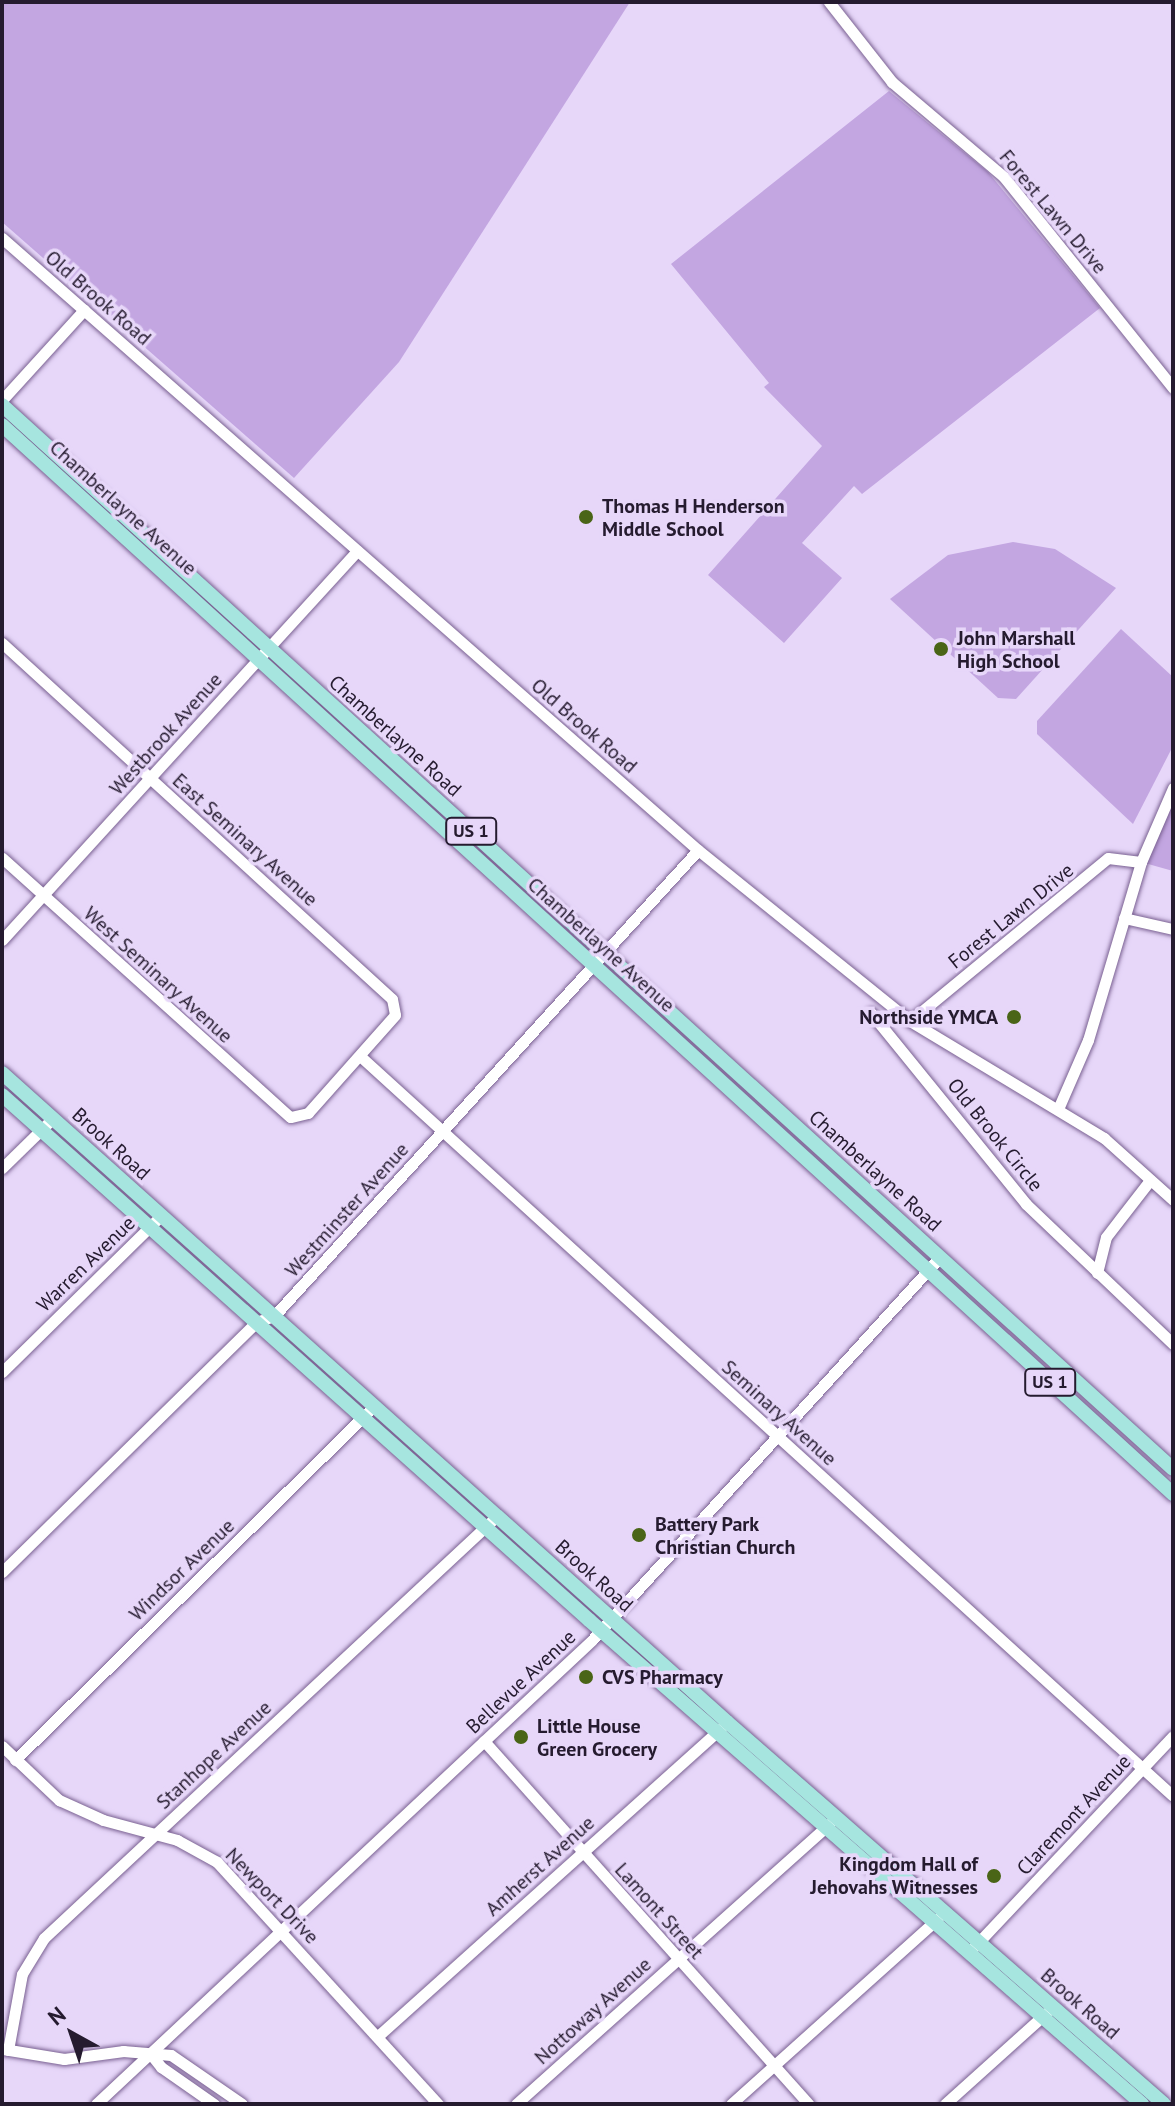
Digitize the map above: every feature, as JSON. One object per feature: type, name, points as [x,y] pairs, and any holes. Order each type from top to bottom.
[{"type":"main road","name":"Chamberlayne Road","points":[[2,402],[263,653],[605,953],[940,1257]]},
{"type":"main road","name":"Chamberlayne Avenue","points":[[2,425],[263,653],[594,965],[1173,1494]]},
{"type":"main road","name":"Brook Road","points":[[2,1073],[612,1619],[722,1727]]},
{"type":"main road","name":"Brook Road","points":[[2,1095],[601,1631],[722,1727],[1048,2012],[1161,2103]]},
{"type":"main road","name":"US 1","points":[[940,1257],[1173,1469]]},
{"type":"main road","name":"Brook Road","points":[[1048,2012],[1142,2104]]},
{"type":"street","name":"Forest Lawn Drive","points":[[829,2],[892,82],[1004,177],[1173,388]]},
{"type":"street","name":"Old Brook Road","points":[[2,238],[698,850],[910,1021],[1104,1138],[1173,1200]]},
{"type":"street","points":[[2,402],[84,310]]},
{"type":"street","name":"Westbrook Avenue","points":[[2,940],[357,551]]},
{"type":"street","name":"East Seminary Avenue","points":[[2,643],[392,999],[393,1020],[360,1056]]},
{"type":"street","points":[[1058,1109],[1088,1040],[1141,862],[1173,788]]},
{"type":"street","name":"Westminster Avenue","points":[[2,1572],[256,1322],[274,1316],[698,850]]},
{"type":"street","name":"West Seminary Avenue","points":[[2,858],[290,1117],[308,1113],[360,1056]]},
{"type":"street","name":"Forest Lawn Drive","points":[[910,1021],[1108,858],[1141,862]]},
{"type":"street","points":[[1124,918],[1173,929]]},
{"type":"street","name":"Old Brook Circle","points":[[871,1013],[1026,1204],[1173,1344]]},
{"type":"street","name":"Seminary Avenue","points":[[360,1056],[1173,1796]]},
{"type":"street","points":[[2,1168],[53,1118]]},
{"type":"street","points":[[1097,1273],[1106,1237],[1150,1180]]},
{"type":"street","name":"Warren Avenue","points":[[2,1372],[161,1216]]},
{"type":"street","name":"Bellevue Avenue","points":[[96,2104],[601,1631],[940,1257]]},
{"type":"street","name":"Windsor Avenue","points":[[15,1760],[374,1406]]},
{"type":"street","name":"Stanhope Avenue","points":[[5,2049],[22,1974],[32,1954],[497,1516]]},
{"type":"street","name":"Amherst Avenue","points":[[378,2036],[722,1727]]},
{"type":"street","name":"Claremont Avenue","points":[[974,1947],[1173,1736]]},
{"type":"street","name":"Lamont Street","points":[[484,1741],[809,2104]]},
{"type":"street","name":"Newport Drive","points":[[2,1746],[59,1800],[103,1820],[157,1833],[210,1857],[438,2104]]},
{"type":"street","name":"Nottoway Avenue","points":[[516,2104],[831,1822]]},
{"type":"street","points":[[731,2104],[939,1917]]},
{"type":"street","points":[[945,2104],[1048,2012]]},
{"type":"street","points":[[5,2049],[64,2059],[150,2053],[171,2055],[242,2104]]},
{"type":"street","points":[[150,2053],[161,2067],[214,2104]]},
{"type":"shaded area","points":[[2,2],[630,2],[399,362],[294,478],[2,222]]},
{"type":"shaded area","points":[[889,91],[988,172],[1100,308],[862,494],[854,486],[802,543],[842,578],[784,643],[708,575],[822,446],[764,387],[769,383],[671,264]]},
{"type":"shaded area","points":[[1013,542],[1055,549],[1116,588],[1016,699],[998,698],[890,599],[948,555]]},
{"type":"shaded area","points":[[1121,629],[1173,677],[1173,746],[1133,824],[1037,734],[1037,721]]},
{"type":"shaded area","points":[[1173,788],[1173,871],[1141,862]]},
{"type":"place","name":"Thomas H Henderson Middle School","points":[[586,517]]},
{"type":"place","name":"John Marshall High School","points":[[941,649]]},
{"type":"place","name":"Northside YMCA","points":[[1014,1017]]},
{"type":"place","name":"Battery Park Christian Church","points":[[639,1535]]},
{"type":"place","name":"CVS Pharmacy","points":[[586,1677]]},
{"type":"place","name":"Little House Green Grocery","points":[[521,1737]]},
{"type":"place","name":"Kingdom Hall of Jehovahs Witnesses","points":[[994,1876]]}]
